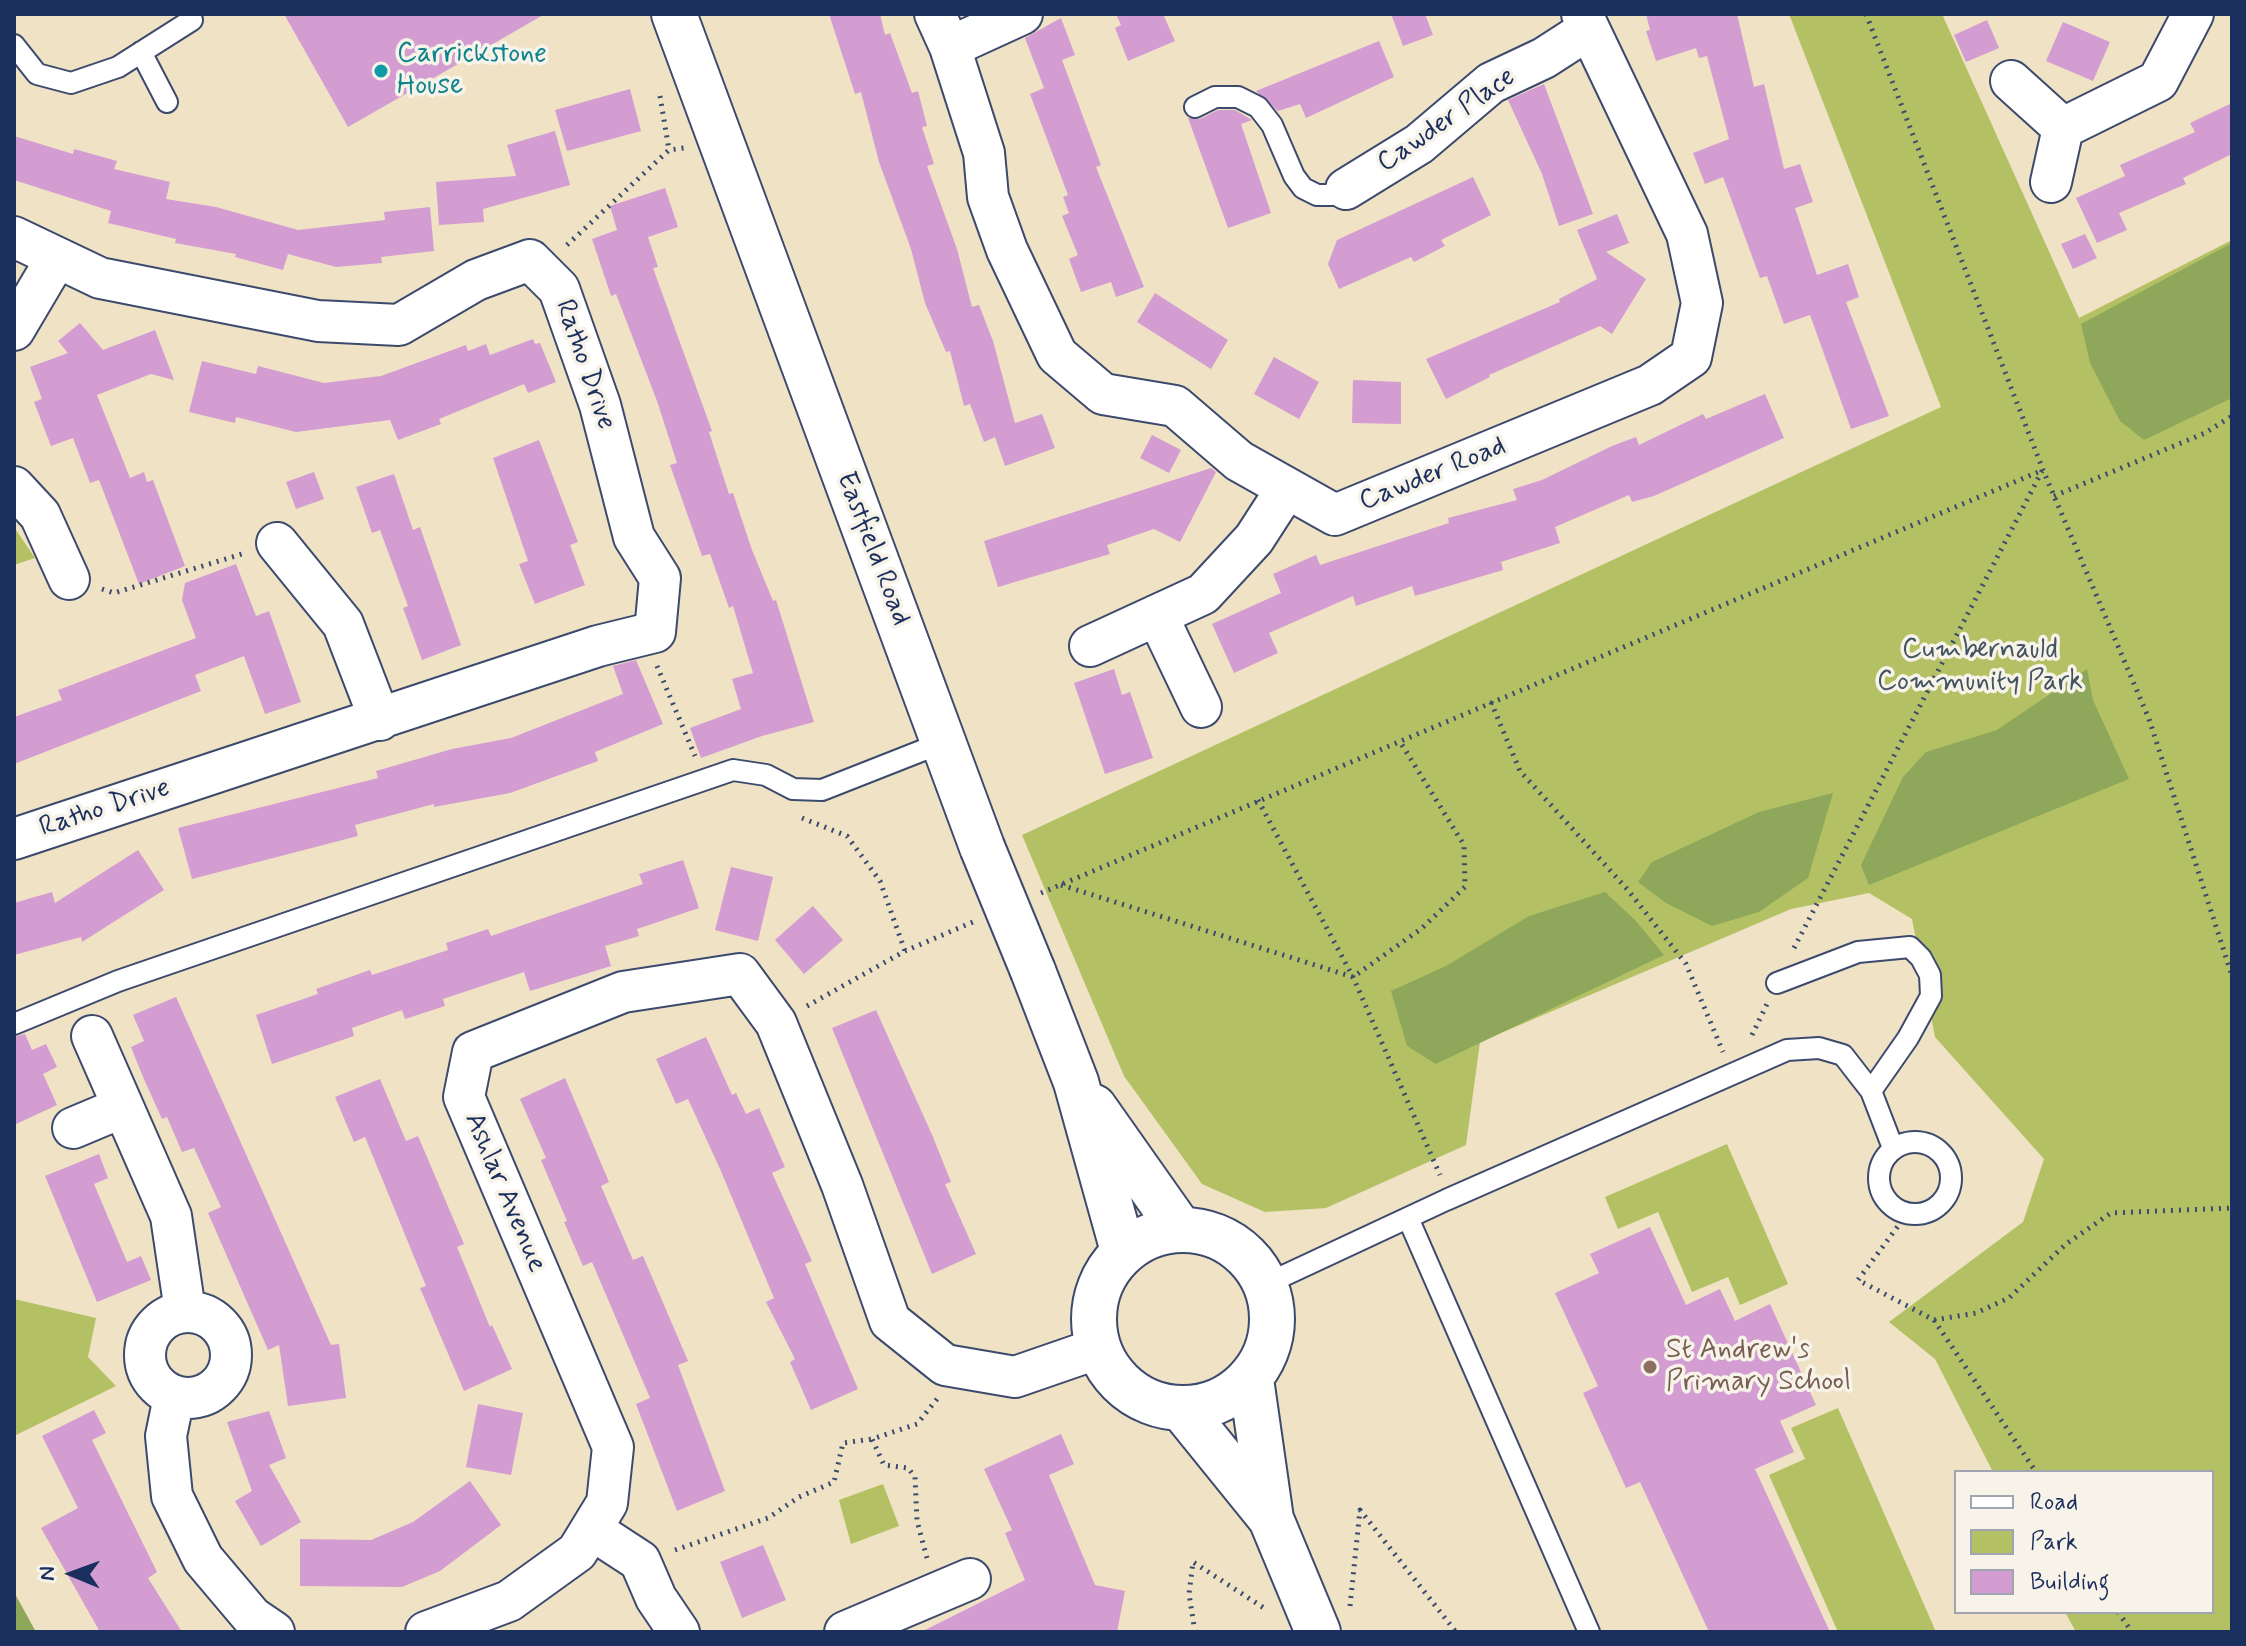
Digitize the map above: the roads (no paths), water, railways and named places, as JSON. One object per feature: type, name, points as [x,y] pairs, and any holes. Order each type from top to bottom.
[{"type":"street","name":"Eastfield Road","points":[[674,14],[719,143],[982,847],[1076,1082],[1123,1251]]},
{"type":"street","points":[[943,30],[1022,14]]},
{"type":"street","points":[[2063,128],[2158,81],[2193,14]]},
{"type":"street","name":"Cawder Road","points":[[943,30],[984,153],[988,197],[1007,250],[1057,355],[1103,394],[1175,406],[1239,461],[1335,515],[1650,385],[1691,357],[1702,303],[1687,234],[1586,22]]},
{"type":"street","name":"Cawder Place","points":[[1346,189],[1419,144],[1491,83],[1544,58],[1586,22]]},
{"type":"street","points":[[2011,81],[2063,128]]},
{"type":"street","points":[[2051,182],[2063,128]]},
{"type":"street","name":"Ratho Drive","points":[[14,237],[100,278],[318,321],[399,325],[476,280],[530,260],[559,289],[600,405],[634,537],[660,578],[655,632],[598,646],[14,839]]},
{"type":"street","points":[[14,330],[56,259]]},
{"type":"street","points":[[14,487],[40,515],[69,579]]},
{"type":"street","points":[[1090,646],[1203,594],[1254,539],[1287,488]]},
{"type":"street","points":[[277,543],[343,624],[380,720]]},
{"type":"street","points":[[1157,615],[1201,707]]},
{"type":"street","name":"Ashlar Avenue","points":[[426,1632],[509,1601],[577,1552],[607,1503],[613,1447],[464,1097],[473,1052],[623,992],[740,974],[776,1023],[842,1185],[890,1321],[945,1365],[1015,1377],[1099,1348]]},
{"type":"street","points":[[92,1036],[171,1216],[185,1311]]},
{"type":"street","name":"Eastfield Road","points":[[1076,1082],[1180,1229]]},
{"type":"street","points":[[73,1128],[123,1107]]},
{"type":"street","points":[[1180,1229],[1207,1232],[1252,1261],[1266,1284],[1273,1327],[1268,1350],[1251,1379],[1233,1394],[1207,1406],[1182,1409],[1157,1405],[1115,1378],[1094,1331],[1095,1306],[1101,1282],[1123,1251],[1144,1238],[1180,1229]]},
{"type":"street","points":[[185,1311],[210,1317],[227,1336],[231,1361],[221,1384],[199,1398],[174,1397],[150,1379],[144,1350],[157,1323],[185,1311]]},
{"type":"street","points":[[1251,1379],[1271,1519],[1318,1632]]},
{"type":"street","points":[[174,1397],[166,1436],[172,1496],[203,1559],[252,1617],[274,1632]]},
{"type":"street","points":[[1182,1409],[1271,1519]]},
{"type":"street","points":[[591,1529],[640,1561],[656,1598],[679,1632]]},
{"type":"street","points":[[845,1632],[953,1586]]},
{"type":"lane","points":[[14,45],[37,74],[71,83],[118,67],[192,20]]},
{"type":"lane","points":[[141,52],[167,102]]},
{"type":"lane","points":[[1195,107],[1215,97],[1238,97],[1258,107],[1272,125],[1294,176],[1303,188],[1317,195],[1332,195],[1346,189]]},
{"type":"lane","points":[[14,1024],[118,981],[733,770],[766,775],[793,789],[822,790],[944,742]]},
{"type":"lane","points":[[1777,983],[1858,952],[1910,947],[1921,958],[1930,975],[1931,996],[1908,1038],[1871,1091]]},
{"type":"lane","points":[[1266,1284],[1450,1198],[1787,1050],[1819,1048],[1843,1055],[1871,1091],[1893,1148]]},
{"type":"lane","points":[[1916,1141],[1928,1144],[1946,1159],[1951,1171],[1951,1183],[1940,1204],[1919,1214],[1907,1214],[1886,1202],[1880,1191],[1879,1167],[1893,1148],[1916,1141]]},
{"type":"lane","points":[[1408,1218],[1589,1632]]},
{"type":"place","name":"Carrickstone House","points":[[381,71]]},
{"type":"place","name":"St Andrew's Primary School","points":[[1650,1367]]},
{"type":"park label","name":"Cumbernauld Community Park","points":[[1980,667]]}]
